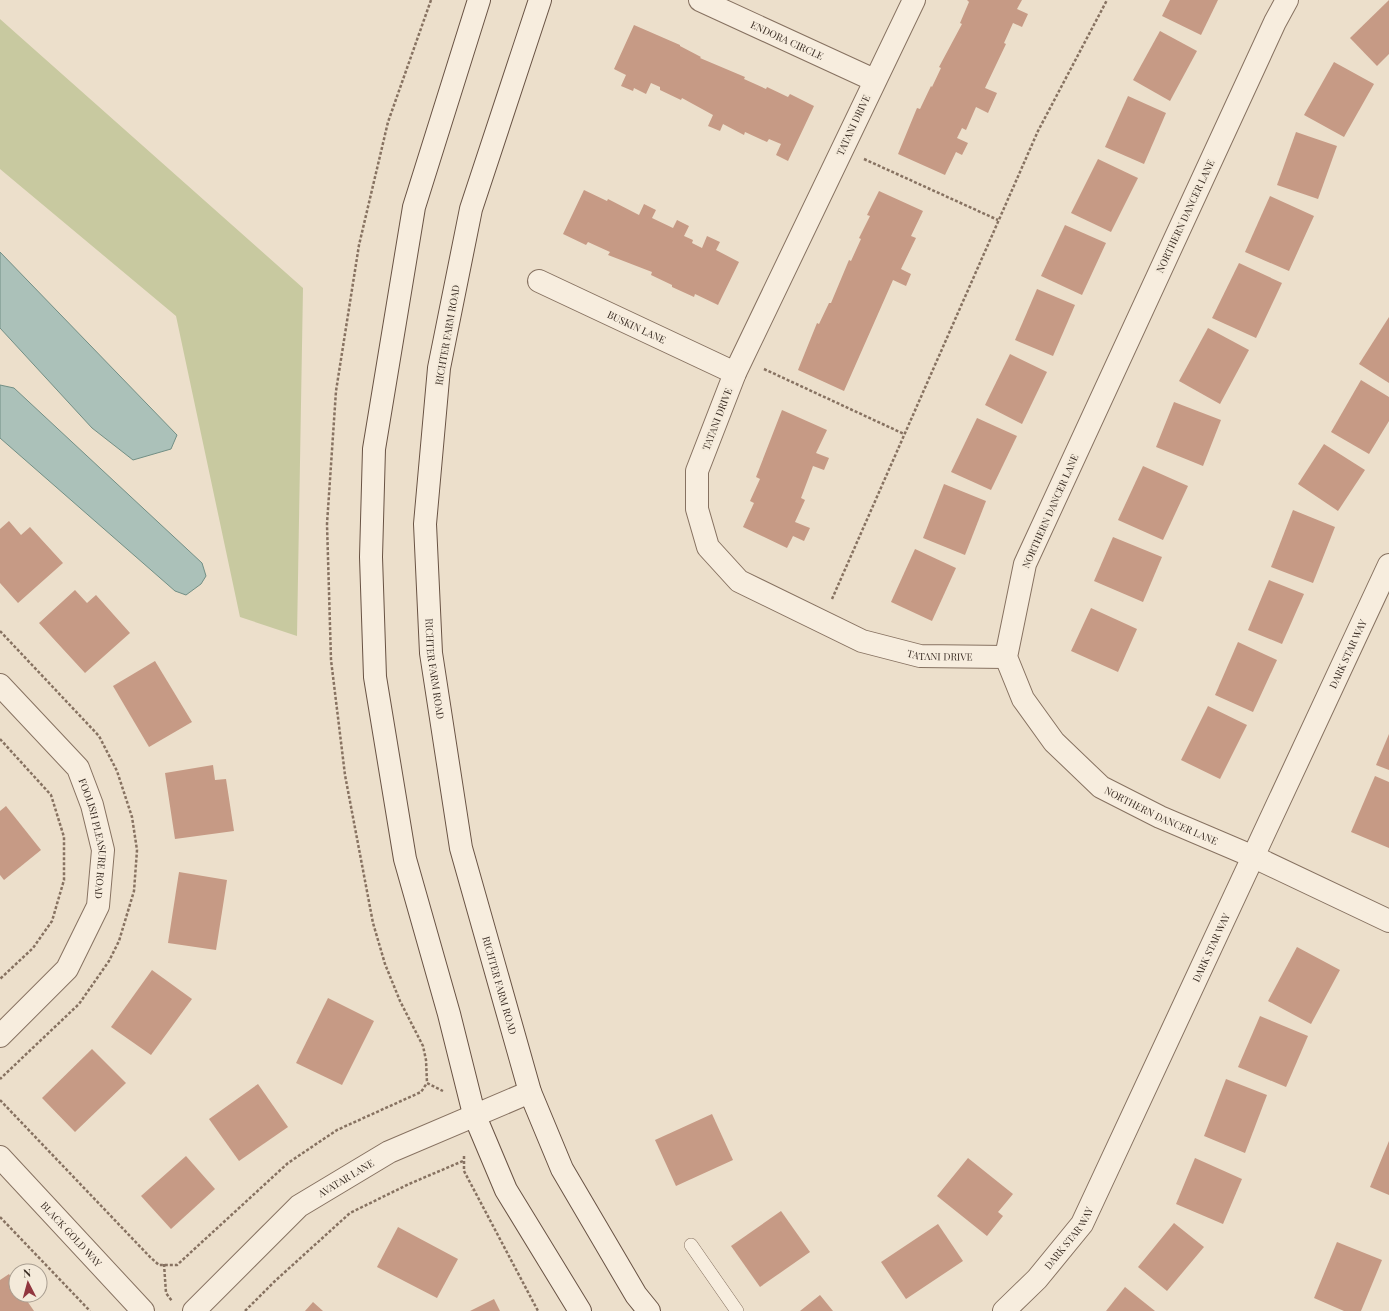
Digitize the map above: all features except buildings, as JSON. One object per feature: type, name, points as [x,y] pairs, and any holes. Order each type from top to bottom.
[{"type":"street","points":[[479,0],[414,207],[374,449],[371,556],[376,677],[406,859],[474,1114],[506,1190],[580,1311]]},
{"type":"street","name":"RICHTER FARM ROAD","points":[[540,0],[471,209],[439,368],[425,524],[431,653],[461,848],[530,1092],[562,1169],[636,1295],[649,1311]]},
{"type":"street","name":"ENDORA CIRCLE","points":[[700,0],[874,80]]},
{"type":"street","name":"NORTHERN DANCER LANE","points":[[1287,0],[1275,22],[1025,564],[1006,657],[1023,699],[1054,742],[1100,787],[1160,817],[1254,857],[1389,921]]},
{"type":"street","name":"TATANI DRIVE","points":[[910,1],[738,366],[697,471],[697,509],[708,547],[739,581],[862,641],[920,656],[1006,657]]},
{"type":"street","name":"BUSKIN LANE","points":[[539,281],[738,366]]},
{"type":"street","name":"DARK STAR WAY","points":[[1004,1311],[1037,1279],[1082,1224],[1389,565]]},
{"type":"street","name":"FOOLISH PLEASURE ROAD","points":[[0,685],[78,768],[92,805],[103,850],[98,906],[67,969],[0,1036]]},
{"type":"street","name":"AVATAR LANE","points":[[184,1308],[299,1206],[388,1152],[474,1114],[530,1092]]},
{"type":"street","name":"BLACK GOLD WAY","points":[[0,1157],[143,1311]]},
{"type":"lane","points":[[691,1245],[736,1311]]},
{"type":"path","points":[[822,621],[1038,131],[1107,0]]},
{"type":"path","points":[[841,149],[998,220]]},
{"type":"path","points":[[738,366],[904,434]]},
{"type":"path","points":[[0,739],[51,795],[64,837],[64,880],[52,921],[33,948],[0,980]]},
{"type":"path","points":[[0,1100],[150,1257],[159,1265],[178,1265],[288,1163],[338,1130],[422,1092],[427,1083]]},
{"type":"path","points":[[245,1311],[275,1281],[350,1213],[409,1184],[463,1161]]},
{"type":"path","points":[[0,1217],[90,1311]]},
{"type":"path","points":[[164,1264],[166,1293],[184,1308]]},
{"type":"green space","points":[[0,19],[303,288],[297,636],[240,617],[176,316],[0,169]]},
{"type":"water","points":[[0,252],[177,435],[171,449],[133,460],[92,428],[0,328]]},
{"type":"water","points":[[0,385],[14,388],[202,563],[206,576],[201,584],[186,595],[175,591],[0,438]]}]
